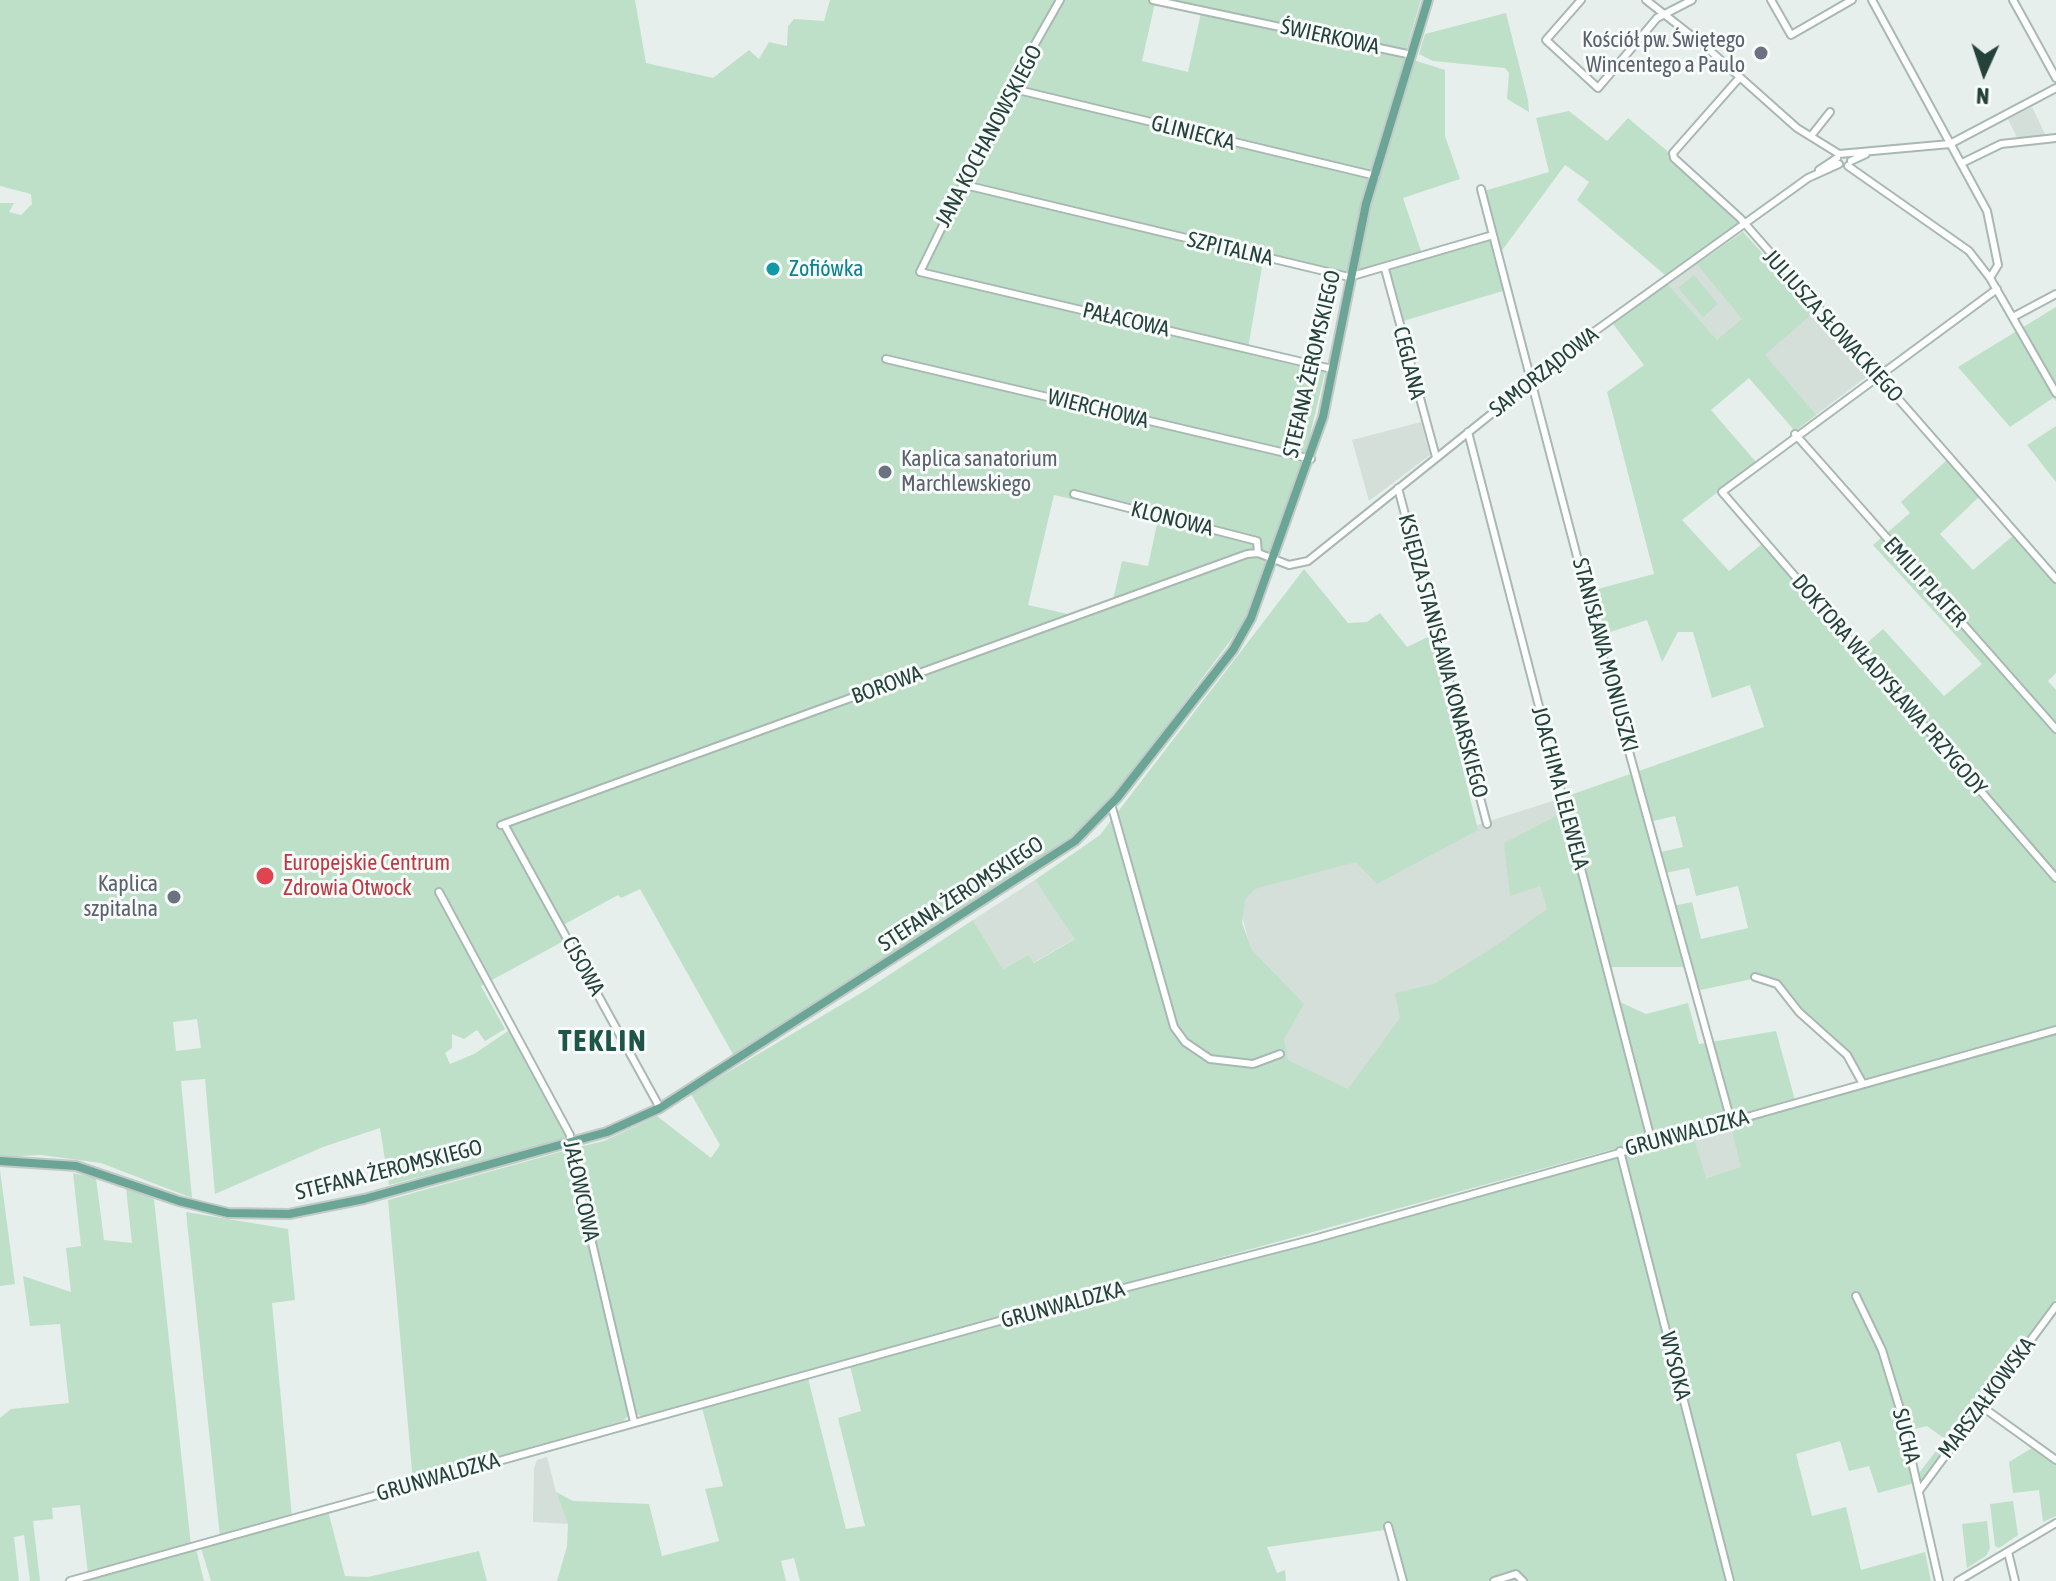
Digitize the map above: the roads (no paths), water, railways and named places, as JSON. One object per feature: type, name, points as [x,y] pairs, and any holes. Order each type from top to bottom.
[{"type":"main road","name":"STEFANA ŻEROMSKIEGO","points":[[0,1161],[76,1166],[179,1201],[228,1213],[289,1214],[330,1208],[571,1142],[617,1128],[660,1108],[1075,841],[1111,804],[1233,650],[1251,618],[1311,459],[1349,277],[1428,0]]},
{"type":"street","name":"JANA KOCHANOWSKIEGO","points":[[920,272],[928,250],[965,185],[1010,88],[1060,0]]},
{"type":"street","name":"ŚWIERKOWA","points":[[1153,0],[1412,55]]},
{"type":"street","points":[[1581,0],[1546,40],[1598,88],[1657,18],[1692,0]]},
{"type":"street","points":[[1646,0],[1797,128],[1839,159],[1950,144],[2056,88]]},
{"type":"street","points":[[1771,0],[1791,35],[1852,0]]},
{"type":"street","points":[[1872,0],[1989,215],[1998,265],[1990,278]]},
{"type":"street","points":[[2013,0],[2056,78]]},
{"type":"street","name":"JULIUSZA SŁOWACKIEGO","points":[[1740,77],[1673,153],[1674,158],[1744,224],[2056,579]]},
{"type":"street","name":"GLINIECKA","points":[[1010,88],[1376,176]]},
{"type":"street","points":[[1811,136],[1830,112]]},
{"type":"street","points":[[1962,163],[2001,144],[2056,138]]},
{"type":"street","points":[[1839,159],[1849,160],[1953,238],[1990,278],[2056,393]]},
{"type":"street","name":"SAMORZĄDOWA","points":[[1274,559],[1289,565],[1308,561],[1531,381],[1744,224],[1839,159]]},
{"type":"street","name":"SZPITALNA","points":[[965,185],[1349,277],[1493,235]]},
{"type":"street","name":"STANISŁAWA MONIUSZKI","points":[[1481,189],[1731,1121]]},
{"type":"street","name":"CEGLANA","points":[[1385,269],[1436,457]]},
{"type":"street","name":"PAŁACOWA","points":[[920,272],[1332,369]]},
{"type":"street","points":[[1795,434],[1997,289]]},
{"type":"street","points":[[2013,317],[2056,294]]},
{"type":"street","name":"WIERCHOWA","points":[[886,359],[1311,459]]},
{"type":"street","name":"JOACHIMA LELEWELA","points":[[1468,432],[1652,1143]]},
{"type":"street","name":"DOKTORA WŁADYSŁAWA PRZYGODY","points":[[1795,434],[1722,492],[2056,878]]},
{"type":"street","name":"EMILII PLATER","points":[[1795,434],[2056,729]]},
{"type":"street","name":"KSIĘDZA STANISŁAWA KONARSKIEGO","points":[[1398,488],[1487,824]]},
{"type":"street","name":"KLONOWA","points":[[1074,494],[1257,541],[1258,553]]},
{"type":"street","points":[[1258,553],[1274,559]]},
{"type":"street","name":"BOROWA","points":[[503,825],[1247,554],[1258,553]]},
{"type":"street","points":[[1111,804],[1174,1027],[1185,1042],[1210,1059],[1253,1064],[1280,1054]]},
{"type":"street","name":"CISOWA","points":[[503,825],[660,1108]]},
{"type":"street","name":"JAŁOWCOWA","points":[[439,892],[568,1130],[634,1422]]},
{"type":"street","points":[[1755,977],[1777,984],[1799,1012],[1847,1055],[1863,1084]]},
{"type":"street","name":"GRUNWALDZKA","points":[[70,1581],[1035,1311],[1314,1239],[2056,1030]]},
{"type":"street","name":"WYSOKA","points":[[1620,1151],[1730,1581]]},
{"type":"street","name":"SUCHA","points":[[1856,1296],[1882,1350],[1939,1581]]},
{"type":"street","name":"MARSZAŁKOWSKA","points":[[1919,1491],[2056,1306]]},
{"type":"street","points":[[1981,1406],[2056,1460]]},
{"type":"street","points":[[1958,1581],[2056,1523]]},
{"type":"street","points":[[1388,1526],[1403,1581]]},
{"type":"street","points":[[2008,1552],[2015,1581]]},
{"type":"street","points":[[1494,1581],[1516,1574],[1523,1581]]},
{"type":"place","name":"Kościół pw. Świętego Wincentego a Paulo","points":[[1761,53]]},
{"type":"place","name":"Zofiówka","points":[[773,269]]},
{"type":"place","name":"Kaplica sanatorium Marchlewskiego","points":[[885,472]]},
{"type":"place","name":"Europejskie Centrum Zdrowia Otwock","points":[[265,876]]},
{"type":"place","name":"Kaplica szpitalna","points":[[174,897]]},
{"type":"district","name":"TEKLIN","points":[[603,1042]]}]
